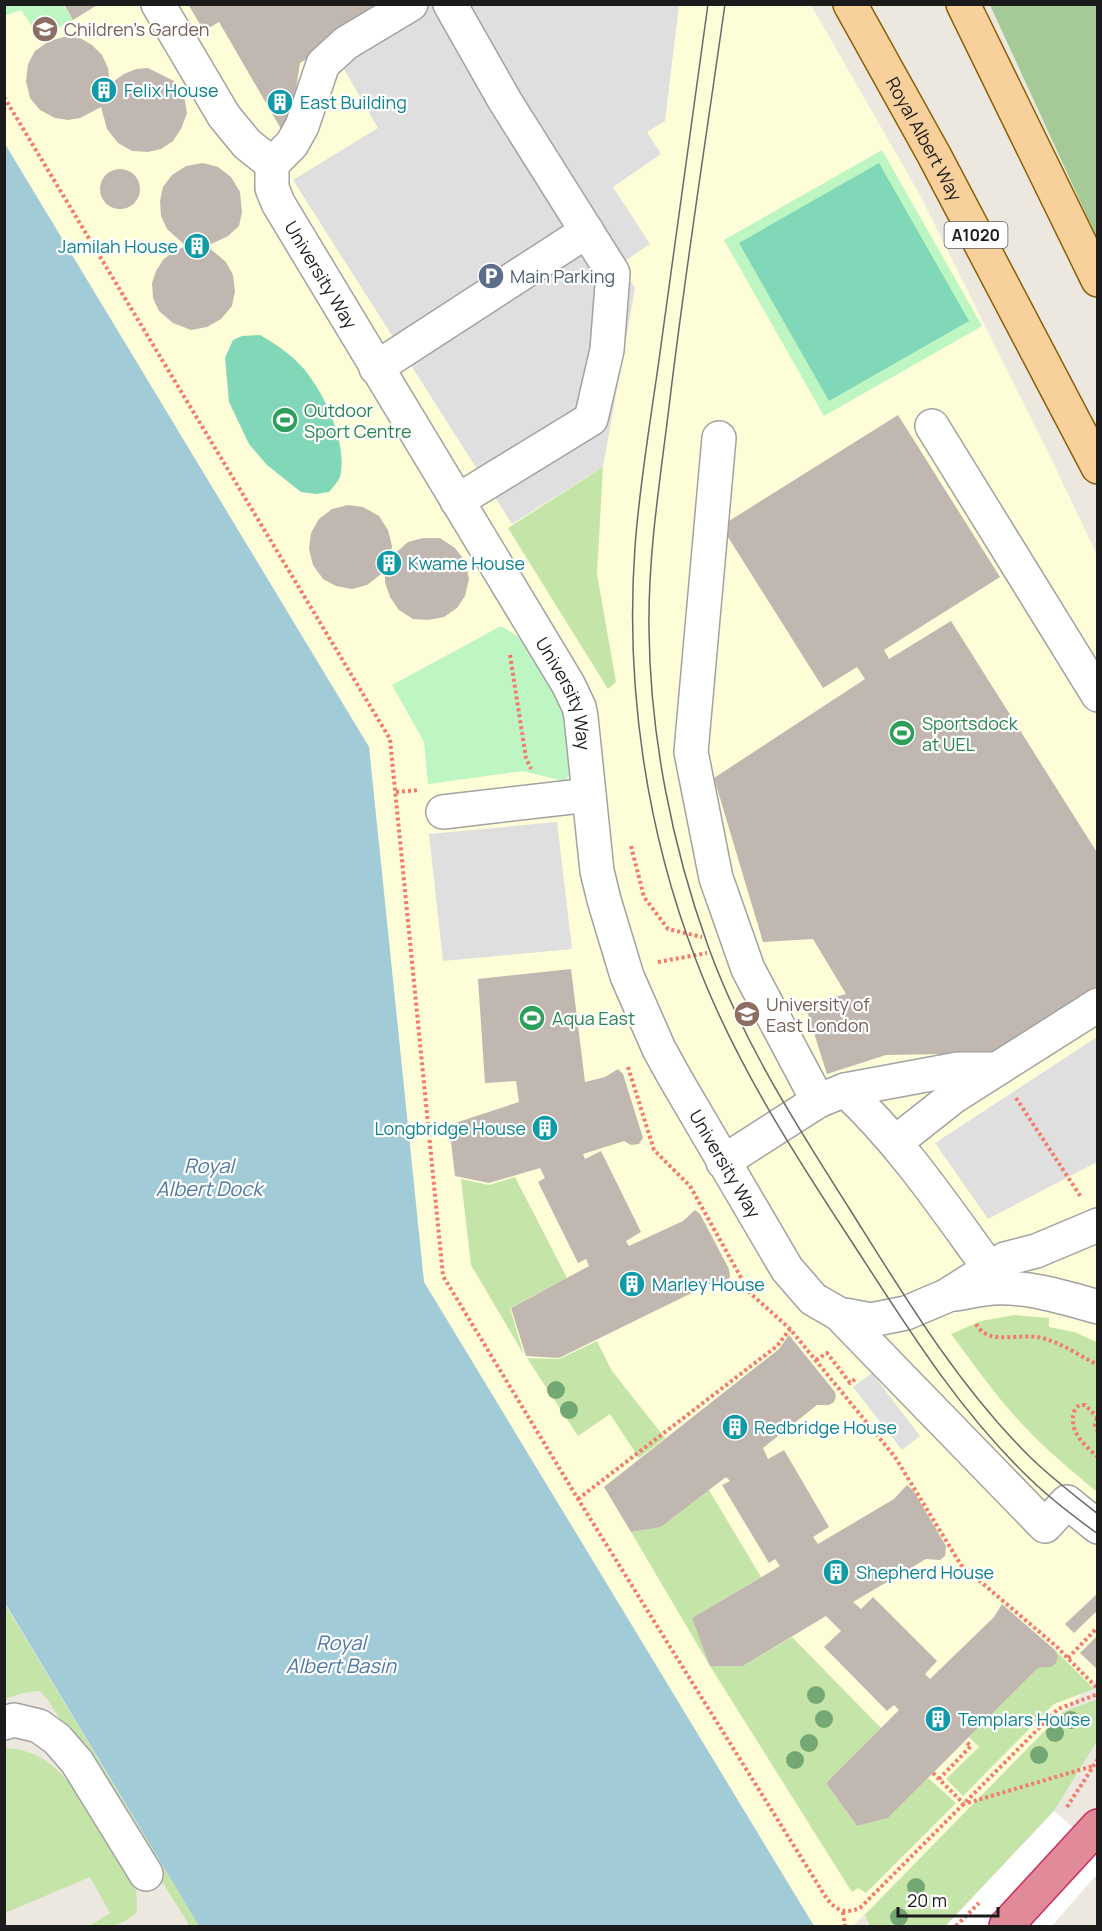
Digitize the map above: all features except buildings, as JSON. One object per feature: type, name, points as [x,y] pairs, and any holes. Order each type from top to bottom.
[{"type":"highway","points":[[1006,1926],[1098,1826]]},
{"type":"main road","name":"Royal Albert Way","points":[[850,4],[934,155],[1098,467]]},
{"type":"main road","points":[[963,4],[1098,280]]},
{"type":"street","points":[[158,4],[225,116],[247,144],[272,164],[292,144],[302,126],[323,64],[346,43],[411,4]]},
{"type":"street","points":[[450,4],[505,101],[613,273],[608,350],[591,419],[457,501]]},
{"type":"street","name":"University Way","points":[[272,164],[272,188],[278,203],[575,699],[581,717],[597,871],[627,976],[659,1049],[787,1269],[813,1299],[839,1314],[871,1320],[890,1317],[906,1313],[946,1296],[1005,1259],[1068,1239],[1091,1213]]},
{"type":"street","points":[[376,368],[587,231]]},
{"type":"street","points":[[932,426],[1098,695]]},
{"type":"street","points":[[719,438],[692,752],[716,879],[748,969],[832,1096],[873,1116],[896,1142],[989,1268]]},
{"type":"street","points":[[443,812],[589,795]]},
{"type":"street","points":[[896,1142],[953,1097],[1098,1005]]},
{"type":"street","points":[[723,1162],[832,1096],[958,1069],[997,1069]]},
{"type":"street","name":"University Way","points":[[946,1296],[991,1288],[1018,1288],[1098,1307]]},
{"type":"street","points":[[839,1314],[1045,1526],[1067,1502],[1098,1527]]},
{"type":"street","points":[[4,1722],[14,1720],[39,1726],[57,1739],[77,1762],[146,1874]]},
{"type":"path","points":[[4,97],[390,739],[443,1276],[578,1499],[827,1899],[835,1908],[843,1912],[860,1908],[1058,1709],[1098,1694]]},
{"type":"path","points":[[508,645],[526,758],[534,778]]},
{"type":"path","points":[[630,842],[644,897],[668,929],[740,947]]},
{"type":"path","points":[[665,961],[740,947]]},
{"type":"path","points":[[997,1069],[1091,1213]]},
{"type":"path","points":[[971,1316],[979,1329],[989,1336],[1000,1338],[1024,1335],[1044,1339],[1098,1365]]},
{"type":"path","points":[[578,1499],[777,1346],[790,1329]]},
{"type":"path","points":[[816,1360],[827,1353],[845,1377]]},
{"type":"path","points":[[1098,1432],[1095,1425],[1097,1418],[1085,1405],[1076,1407],[1073,1424],[1077,1435],[1098,1457]]},
{"type":"path","points":[[1068,1658],[1098,1628]]},
{"type":"path","points":[[939,1779],[971,1746],[965,1741]]},
{"type":"path","points":[[964,1804],[1093,1766],[1098,1760]]},
{"type":"path","points":[[933,1773],[964,1804]]},
{"type":"path","points":[[843,1912],[844,1926]]},
{"type":"shaded area","name":"University of East London","points":[[5,5],[811,5],[921,197],[1098,557],[1097,1679],[853,1926],[814,1926],[424,1282],[369,747],[5,144]]},
{"type":"shaded area","name":"Main Parking","points":[[424,5],[679,5],[665,121],[647,132],[661,154],[613,187],[650,244],[620,264],[635,288],[603,467],[512,524],[293,180],[378,128],[341,64]]},
{"type":"shaded area","points":[[990,5],[1097,5],[1097,238]]},
{"type":"shaded area","points":[[557,822],[572,949],[443,961],[429,834]]},
{"type":"shaded area","points":[[1097,1037],[1097,1162],[988,1219],[935,1143]]},
{"type":"shaded area","points":[[872,1373],[920,1436],[902,1450],[853,1387]]},
{"type":"green space","name":"Children's Garden","points":[[4,5],[64,5],[73,20],[40,38],[21,10],[7,15]]},
{"type":"green space","points":[[882,150],[982,326],[824,416],[724,240]]},
{"type":"green space","points":[[879,163],[969,321],[829,401],[739,243]]},
{"type":"green space","name":"Outdoor Sport Centre","points":[[260,335],[284,350],[299,364],[312,379],[327,405],[338,435],[342,464],[340,477],[329,492],[316,494],[301,492],[267,465],[249,444],[229,402],[225,358],[233,340],[242,336]]},
{"type":"green space","points":[[603,467],[597,574],[616,682],[608,689],[508,528]]},
{"type":"green space","points":[[501,626],[523,640],[566,709],[571,736],[570,775],[564,781],[522,771],[428,784],[424,742],[392,685]]},
{"type":"green space","points":[[515,1177],[567,1278],[510,1308],[524,1355],[471,1265],[461,1179],[489,1185]]},
{"type":"green space","points":[[1014,1315],[1049,1318],[1049,1327],[1074,1332],[1097,1342],[1097,1492],[1049,1451],[1022,1424],[951,1334],[981,1321]]},
{"type":"green space","points":[[597,1341],[612,1371],[665,1438],[639,1458],[610,1414],[578,1436],[527,1358],[559,1359]]},
{"type":"green space","points":[[709,1490],[761,1577],[692,1618],[743,1666],[792,1637],[881,1728],[826,1783],[857,1826],[888,1818],[928,1778],[956,1803],[866,1893],[858,1888],[852,1892],[848,1886],[710,1666],[631,1532],[661,1527]]},
{"type":"green space","points":[[4,1603],[199,1926],[187,1926],[188,1923],[48,1700],[40,1691],[23,1693],[5,1699]]},
{"type":"green space","points":[[1055,1650],[1094,1689],[1054,1704],[963,1796],[946,1779],[979,1747],[969,1737],[1038,1668],[1053,1664],[1058,1656]]},
{"type":"green space","points":[[1097,1699],[1097,1741],[1054,1811],[945,1926],[870,1926],[865,1915],[1063,1712]]},
{"type":"green space","points":[[4,1748],[25,1751],[43,1759],[59,1771],[72,1786],[115,1855],[136,1880],[137,1912],[131,1917],[115,1925],[89,1926],[110,1913],[90,1877],[5,1913]]},
{"type":"water","points":[[5,144],[369,747],[424,1282],[814,1926],[199,1926],[5,1603]]},
{"type":"pier","points":[[1054,1811],[1097,1849],[1097,1874],[1052,1926],[946,1926]]},
{"type":"tram line","points":[[708,4],[643,468],[635,547],[633,652],[637,704],[643,757],[664,860],[696,960],[727,1032],[783,1134],[825,1200],[929,1359],[975,1419],[1034,1483],[1098,1534]]},
{"type":"tram line","points":[[725,4],[675,356],[650,573],[650,669],[659,750],[674,830],[695,908],[722,981],[753,1048],[809,1144],[910,1305],[977,1398],[1036,1463],[1098,1514]]},
{"type":"place","name":"Children's Garden","points":[[45,29]]},
{"type":"place","name":"Felix House","points":[[104,90]]},
{"type":"place","name":"East Building","points":[[280,102]]},
{"type":"place","name":"Jamilah House","points":[[197,246]]},
{"type":"place","name":"Main Parking","points":[[491,276]]},
{"type":"place","name":"Outdoor Sport Centre","points":[[285,420]]},
{"type":"place","name":"Kwame House","points":[[389,563]]},
{"type":"place","name":"Sportsdock at UEL","points":[[902,733]]},
{"type":"place","name":"University of East London","points":[[747,1014]]},
{"type":"place","name":"Aqua East","points":[[532,1018]]},
{"type":"place","name":"Longbridge House","points":[[545,1128]]},
{"type":"place","name":"Marley House","points":[[632,1284]]},
{"type":"place","name":"Redbridge House","points":[[735,1427]]},
{"type":"place","name":"Shepherd House","points":[[836,1572]]},
{"type":"place","name":"Templars House","points":[[938,1719]]},
{"type":"water label","name":"Royal Albert Dock","points":[[209,1176]]},
{"type":"water label","name":"Royal Albert Basin","points":[[341,1654]]}]
